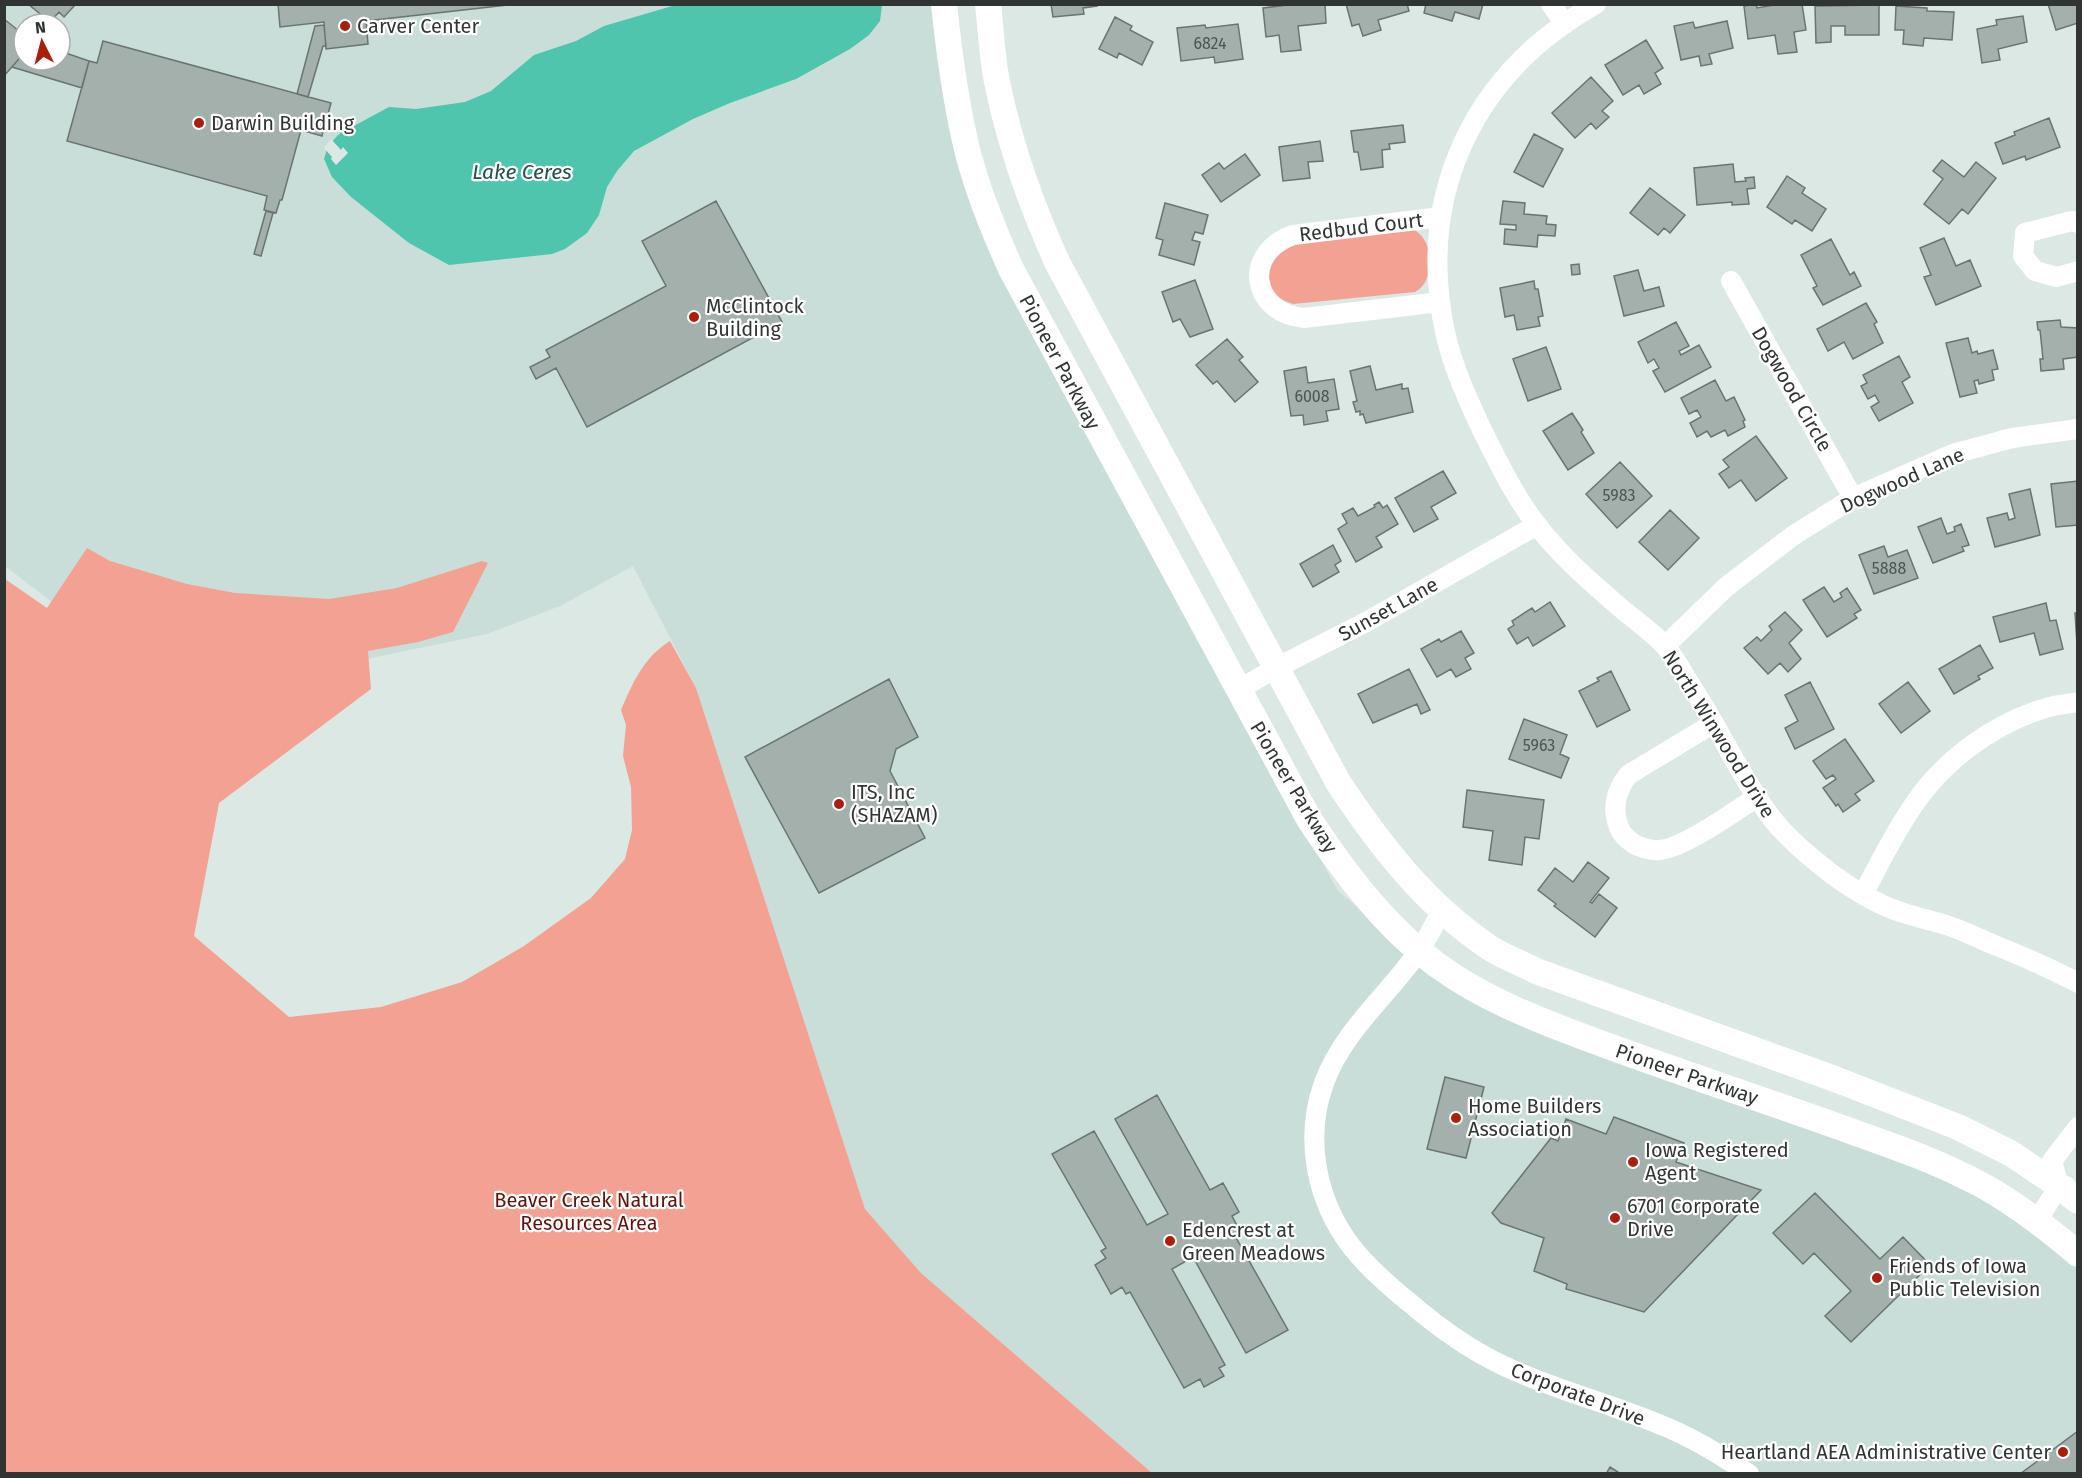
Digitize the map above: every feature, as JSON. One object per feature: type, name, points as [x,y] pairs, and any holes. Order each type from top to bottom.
[{"type":"street","name":"Pioneer Parkway","points":[[944,4],[952,79],[966,146],[986,212],[1011,269],[1309,819],[1328,849],[1376,908],[1404,938],[1436,964],[1470,987],[1529,1017],[1699,1080],[1922,1156],[1972,1180],[2037,1221],[2078,1254]]},
{"type":"street","name":"Pioneer Parkway","points":[[988,4],[998,89],[1012,147],[1035,213],[1058,264],[1338,782],[1369,830],[1405,874],[1442,911],[1491,949],[1536,971],[1835,1079],[1958,1127],[2012,1154],[2071,1191]]},
{"type":"street","points":[[1551,4],[1565,24]]},
{"type":"street","name":"North Winwood Drive","points":[[1596,4],[1565,24],[1522,60],[1499,84],[1476,118],[1449,177],[1441,218],[1438,264],[1440,302],[1445,333],[1467,399],[1499,465],[1537,525],[1590,582],[1665,646],[1757,797],[1775,823],[1802,849],[1835,876],[1863,894],[1900,912],[1951,927],[2051,968],[2078,983]]},
{"type":"street","name":"Redbud Court","points":[[1440,302],[1304,318],[1290,317],[1275,309],[1266,299],[1260,284],[1260,267],[1267,251],[1279,240],[1293,235],[1441,218]]},
{"type":"street","points":[[2078,223],[2072,221],[2025,233],[2023,256],[2035,271],[2057,277],[2078,271]]},
{"type":"street","name":"Dogwood Circle","points":[[1731,281],[1853,498]]},
{"type":"street","name":"Dogwood Lane","points":[[1665,646],[1726,587],[1794,535],[1853,498],[1953,454],[2012,438],[2078,429]]},
{"type":"street","name":"Sunset Lane","points":[[1238,690],[1368,621],[1537,525]]},
{"type":"street","points":[[1863,894],[1915,802],[1954,760],[2001,726],[2046,708],[2078,702]]},
{"type":"street","points":[[1714,723],[1628,775],[1620,786],[1615,800],[1615,816],[1620,830],[1631,842],[1644,848],[1658,851],[1677,847],[1757,797]]},
{"type":"street","name":"Corporate Drive","points":[[1442,911],[1419,950],[1335,1058],[1324,1083],[1316,1111],[1314,1140],[1316,1168],[1334,1221],[1351,1246],[1389,1286],[1461,1342],[1541,1383],[1621,1409],[1664,1426],[1706,1447],[1749,1473]]},
{"type":"street","points":[[2037,1221],[2071,1191],[2052,1161],[2078,1127]]},
{"type":"shaded area","points":[[4,5],[944,5],[966,146],[1105,468],[1338,891],[1439,976],[1941,1173],[2007,1208],[2077,1264],[2077,1473],[1152,1473],[921,1273],[865,1209],[696,688],[633,566],[560,606],[487,634],[347,663],[52,602],[5,566]]},
{"type":"green space","points":[[1414,230],[1426,242],[1430,261],[1427,279],[1415,292],[1293,304],[1280,298],[1270,285],[1268,265],[1288,244]]},
{"type":"green space","name":"Beaver Creek Natural Resources Area","points":[[87,548],[110,561],[187,584],[235,593],[329,599],[397,588],[482,561],[488,563],[453,632],[418,642],[368,651],[371,689],[219,803],[194,936],[289,1017],[381,1007],[462,982],[524,946],[591,898],[625,859],[632,830],[631,787],[623,756],[626,725],[621,710],[646,662],[670,641],[696,688],[865,1209],[921,1273],[1152,1473],[5,1473],[5,579],[47,608]]},
{"type":"water","name":"Lake Ceres","points":[[679,4],[882,5],[880,21],[869,35],[850,49],[796,79],[693,119],[634,151],[607,187],[599,215],[587,233],[565,249],[552,254],[449,265],[409,243],[351,197],[332,177],[324,159],[328,146],[339,134],[389,107],[416,109],[465,102],[491,91],[534,55],[576,41],[604,26]]},
{"type":"pier","points":[[331,139],[341,150],[343,147],[348,153],[336,165],[324,148]]},
{"type":"building","points":[[28,4],[79,4],[69,12],[38,12]]},
{"type":"building","name":"Carver Center","points":[[278,4],[516,4],[366,21],[368,44],[326,49],[324,22],[280,27]]},
{"type":"building","points":[[1051,4],[1097,4],[1097,6],[1083,8],[1084,14],[1053,17]]},
{"type":"building","points":[[1295,4],[1325,4],[1326,23],[1298,26],[1301,50],[1281,52],[1279,35],[1266,37],[1263,8]]},
{"type":"building","points":[[1346,4],[1407,4],[1409,11],[1378,20],[1381,30],[1363,36],[1359,24],[1352,26]]},
{"type":"building","points":[[1426,4],[1483,4],[1479,19],[1455,12],[1452,21],[1424,13]]},
{"type":"building","points":[[1756,4],[1757,8],[1780,4],[1802,4],[1806,30],[1794,32],[1797,52],[1778,54],[1775,35],[1748,39],[1744,6]]},
{"type":"building","points":[[2048,4],[2078,4],[2078,23],[2056,30]]},
{"type":"building","points":[[1879,5],[1879,35],[1845,35],[1845,26],[1831,26],[1831,42],[1816,43],[1815,6]]},
{"type":"building","points":[[1896,6],[1954,12],[1952,40],[1924,38],[1923,46],[1903,44],[1904,30],[1895,30]]},
{"type":"building","points":[[2023,16],[2027,42],[1998,49],[2000,60],[1982,63],[1977,29],[1997,25],[1996,20]]},
{"type":"building","points":[[1115,17],[1132,26],[1130,30],[1153,42],[1142,65],[1119,53],[1117,58],[1099,49]]},
{"type":"building","points":[[4,19],[12,25],[12,67],[4,76]]},
{"type":"building","points":[[1727,21],[1733,48],[1709,54],[1712,64],[1701,66],[1699,56],[1681,60],[1674,26],[1693,22],[1695,28]]},
{"type":"building","points":[[1238,24],[1243,59],[1215,63],[1214,57],[1181,61],[1177,28],[1205,25],[1206,28]]},
{"type":"building","points":[[324,25],[326,46],[323,46],[308,97],[297,94],[315,26]]},
{"type":"building","points":[[1646,40],[1663,68],[1655,73],[1661,84],[1644,94],[1639,85],[1623,95],[1605,65]]},
{"type":"building","name":"Darwin Building","points":[[103,41],[331,103],[322,136],[301,130],[282,200],[280,200],[276,213],[264,210],[267,196],[67,141],[89,61],[97,63]]},
{"type":"building","points":[[72,55],[89,61],[82,88],[29,72],[72,72]]},
{"type":"building","points":[[1591,77],[1613,101],[1602,111],[1609,117],[1596,129],[1591,123],[1575,138],[1552,113]]},
{"type":"building","points":[[2049,118],[2060,147],[2026,160],[2025,156],[2003,164],[1995,143],[2015,135],[2014,132]]},
{"type":"building","points":[[1403,125],[1405,142],[1389,144],[1390,149],[1382,150],[1383,167],[1361,170],[1358,152],[1354,152],[1351,131]]},
{"type":"building","points":[[1534,134],[1563,149],[1543,187],[1514,172]]},
{"type":"building","points":[[1320,141],[1323,161],[1308,162],[1310,178],[1283,181],[1279,147]]},
{"type":"building","points":[[1245,154],[1260,175],[1221,202],[1202,175],[1219,163],[1224,169]]},
{"type":"building","points":[[1942,160],[1964,177],[1976,162],[1996,178],[1968,214],[1962,209],[1949,224],[1924,204],[1943,179],[1933,171]]},
{"type":"building","points":[[1733,164],[1735,182],[1746,181],[1745,178],[1754,177],[1755,188],[1747,189],[1749,204],[1732,205],[1732,202],[1697,205],[1694,168]]},
{"type":"building","points":[[1787,176],[1805,188],[1802,193],[1826,209],[1812,231],[1795,220],[1792,224],[1767,207]]},
{"type":"building","points":[[1650,188],[1685,215],[1670,233],[1664,228],[1658,235],[1630,213]]},
{"type":"building","name":"McClintock Building","points":[[716,201],[782,322],[587,427],[556,368],[536,379],[530,367],[550,357],[546,350],[666,286],[642,241]]},
{"type":"building","points":[[1503,201],[1525,203],[1524,214],[1547,216],[1546,224],[1556,225],[1555,236],[1538,235],[1537,247],[1504,244],[1505,229],[1516,230],[1516,225],[1500,224]]},
{"type":"building","points":[[1165,203],[1208,215],[1203,234],[1195,232],[1192,240],[1200,242],[1194,265],[1159,255],[1163,240],[1156,238]]},
{"type":"building","points":[[266,211],[273,213],[261,256],[254,254]]},
{"type":"building","points":[[1944,238],[1956,266],[1970,260],[1981,286],[1936,305],[1924,277],[1931,275],[1920,248]]},
{"type":"building","points":[[1831,239],[1850,275],[1854,272],[1861,286],[1823,305],[1813,288],[1817,286],[1801,255]]},
{"type":"building","points":[[1579,264],[1580,274],[1572,275],[1571,265]]},
{"type":"building","points":[[1638,270],[1644,291],[1659,287],[1664,306],[1624,316],[1614,276]]},
{"type":"building","points":[[1195,280],[1213,329],[1190,337],[1180,319],[1173,322],[1162,292]]},
{"type":"building","points":[[1534,281],[1535,289],[1538,289],[1543,316],[1538,317],[1540,326],[1517,330],[1514,315],[1505,317],[1500,288]]},
{"type":"building","points":[[1866,303],[1877,322],[1874,324],[1883,343],[1853,359],[1844,342],[1828,351],[1817,329]]},
{"type":"building","points":[[2060,320],[2061,327],[2078,328],[2078,357],[2063,359],[2064,369],[2041,371],[2040,359],[2043,359],[2037,322]]},
{"type":"building","points":[[1676,322],[1689,346],[1679,351],[1681,355],[1699,345],[1711,367],[1665,392],[1653,371],[1659,368],[1654,359],[1648,363],[1638,342]]},
{"type":"building","points":[[1968,338],[1972,353],[1977,351],[1978,354],[1993,350],[1998,369],[1992,370],[1994,380],[1979,384],[1978,380],[1974,381],[1977,393],[1960,397],[1946,343]]},
{"type":"building","points":[[1227,339],[1243,357],[1239,360],[1258,382],[1235,402],[1217,381],[1213,384],[1196,365]]},
{"type":"building","points":[[1546,347],[1561,389],[1528,401],[1513,359]]},
{"type":"building","points":[[1899,356],[1910,377],[1902,382],[1913,403],[1879,421],[1871,407],[1879,402],[1875,395],[1868,399],[1861,386],[1867,383],[1863,375]]},
{"type":"building","points":[[1370,366],[1376,390],[1402,384],[1402,389],[1408,388],[1413,412],[1366,423],[1363,414],[1360,415],[1360,411],[1356,412],[1353,402],[1357,401],[1350,371]]},
{"type":"building","points":[[1306,367],[1308,383],[1334,379],[1339,409],[1326,411],[1328,421],[1304,425],[1303,415],[1291,416],[1284,371]]},
{"type":"building","points":[[1715,380],[1726,401],[1734,397],[1745,420],[1743,421],[1745,427],[1728,436],[1725,430],[1711,437],[1707,431],[1697,437],[1690,423],[1701,417],[1697,410],[1689,414],[1681,398]]},
{"type":"building","points":[[1572,413],[1594,453],[1568,470],[1543,431]]},
{"type":"building","points":[[1756,436],[1787,478],[1756,501],[1741,480],[1729,488],[1719,474],[1729,467],[1723,460]]},
{"type":"building","points":[[1620,462],[1652,496],[1617,528],[1586,494]]},
{"type":"building","points":[[1443,471],[1456,493],[1431,507],[1438,519],[1414,532],[1395,498]]},
{"type":"building","points":[[2078,481],[2078,525],[2056,527],[2051,484]]},
{"type":"building","points":[[2030,489],[2040,535],[1995,547],[1987,518],[2007,513],[2009,520],[2015,518],[2009,494]]},
{"type":"building","points":[[1379,502],[1383,508],[1387,505],[1398,524],[1376,537],[1382,547],[1356,562],[1338,529],[1347,523],[1342,514],[1353,508],[1358,516],[1375,507],[1374,505]]},
{"type":"building","points":[[1670,510],[1699,538],[1668,570],[1639,542]]},
{"type":"building","points":[[1941,518],[1947,534],[1955,531],[1954,527],[1961,524],[1969,545],[1962,547],[1964,551],[1933,563],[1918,527]]},
{"type":"building","points":[[1333,545],[1341,561],[1335,565],[1339,572],[1313,587],[1300,564]]},
{"type":"building","points":[[1884,546],[1888,557],[1907,550],[1918,578],[1874,594],[1859,555]]},
{"type":"building","points":[[1824,587],[1834,602],[1842,597],[1840,593],[1847,588],[1861,610],[1854,614],[1857,618],[1827,637],[1803,600]]},
{"type":"building","points":[[1550,602],[1565,626],[1533,646],[1528,637],[1517,644],[1508,629],[1514,625],[1512,621],[1532,608],[1535,612]]},
{"type":"building","points":[[2046,603],[2050,621],[2056,620],[2063,649],[2040,655],[2034,633],[2000,642],[1993,617]]},
{"type":"building","points":[[1785,612],[1802,630],[1789,643],[1801,659],[1788,672],[1780,663],[1768,674],[1744,648],[1757,637],[1761,641],[1772,630],[1769,626]]},
{"type":"building","points":[[2075,613],[2078,613],[2078,644],[2077,644]]},
{"type":"building","points":[[1461,631],[1474,653],[1465,658],[1471,669],[1456,677],[1451,669],[1437,677],[1421,649],[1439,639],[1441,642]]},
{"type":"building","points":[[1980,645],[1993,668],[1978,676],[1980,679],[1954,694],[1939,669]]},
{"type":"building","points":[[1409,669],[1430,710],[1421,714],[1417,704],[1373,723],[1358,694]]},
{"type":"building","points":[[1611,671],[1630,710],[1597,727],[1579,691],[1599,681],[1597,678]]},
{"type":"building","name":"ITS, Inc (SHAZAM)","points":[[889,679],[918,737],[896,749],[890,771],[925,838],[819,893],[745,757]]},
{"type":"building","points":[[1810,682],[1834,729],[1795,749],[1785,728],[1798,721],[1785,695]]},
{"type":"building","points":[[1908,682],[1930,711],[1901,733],[1879,704]]},
{"type":"building","points":[[1524,719],[1567,735],[1560,754],[1569,758],[1561,778],[1509,759]]},
{"type":"building","points":[[1845,739],[1874,781],[1855,794],[1860,800],[1843,812],[1823,788],[1836,779],[1833,775],[1826,779],[1813,761]]},
{"type":"building","points":[[1467,790],[1544,800],[1539,839],[1525,837],[1522,865],[1489,860],[1493,831],[1463,827]]},
{"type":"building","points":[[1588,862],[1609,878],[1590,902],[1592,903],[1599,894],[1617,908],[1595,937],[1554,906],[1556,904],[1538,890],[1555,868],[1573,882]]},
{"type":"building","name":"Home Builders Association","points":[[1445,1077],[1484,1087],[1466,1158],[1427,1149]]},
{"type":"building","name":"Edencrest at Green Meadows","points":[[1157,1095],[1210,1190],[1223,1183],[1239,1212],[1232,1216],[1240,1231],[1234,1234],[1288,1330],[1246,1353],[1193,1257],[1172,1269],[1225,1365],[1219,1368],[1224,1376],[1204,1387],[1200,1379],[1184,1388],[1130,1292],[1126,1294],[1122,1287],[1111,1294],[1095,1265],[1106,1258],[1101,1251],[1106,1248],[1052,1154],[1094,1131],[1147,1225],[1168,1214],[1115,1119]]},
{"type":"building","name":"6701 Corporate Drive","points":[[1614,1117],[1684,1143],[1676,1162],[1761,1190],[1644,1312],[1566,1289],[1567,1284],[1534,1271],[1544,1238],[1501,1223],[1492,1213],[1551,1138],[1558,1141],[1566,1119],[1606,1134]]},
{"type":"building","name":"Friends of Iowa Public Television","points":[[1815,1193],[1880,1259],[1903,1237],[1930,1265],[1851,1342],[1825,1316],[1851,1291],[1814,1253],[1803,1264],[1773,1233]]},
{"type":"building","name":"Heartland AEA Administrative Center","points":[[2078,1431],[2078,1474],[2020,1474]]},
{"type":"building","points":[[1610,1467],[1621,1474],[1606,1474]]},
{"type":"place","name":"Carver Center","points":[[345,26]]},
{"type":"place","name":"Darwin Building","points":[[199,123]]},
{"type":"place","name":"McClintock Building","points":[[694,317]]},
{"type":"place","name":"ITS, Inc (SHAZAM)","points":[[839,804]]},
{"type":"place","name":"Home Builders Association","points":[[1456,1118]]},
{"type":"place","name":"Iowa Registered Agent","points":[[1633,1162]]},
{"type":"place","name":"6701 Corporate Drive","points":[[1615,1218]]},
{"type":"place","name":"Edencrest at Green Meadows","points":[[1170,1241]]},
{"type":"place","name":"Friends of Iowa Public Television","points":[[1877,1278]]},
{"type":"place","name":"Heartland AEA Administrative Center","points":[[2063,1452]]}]
